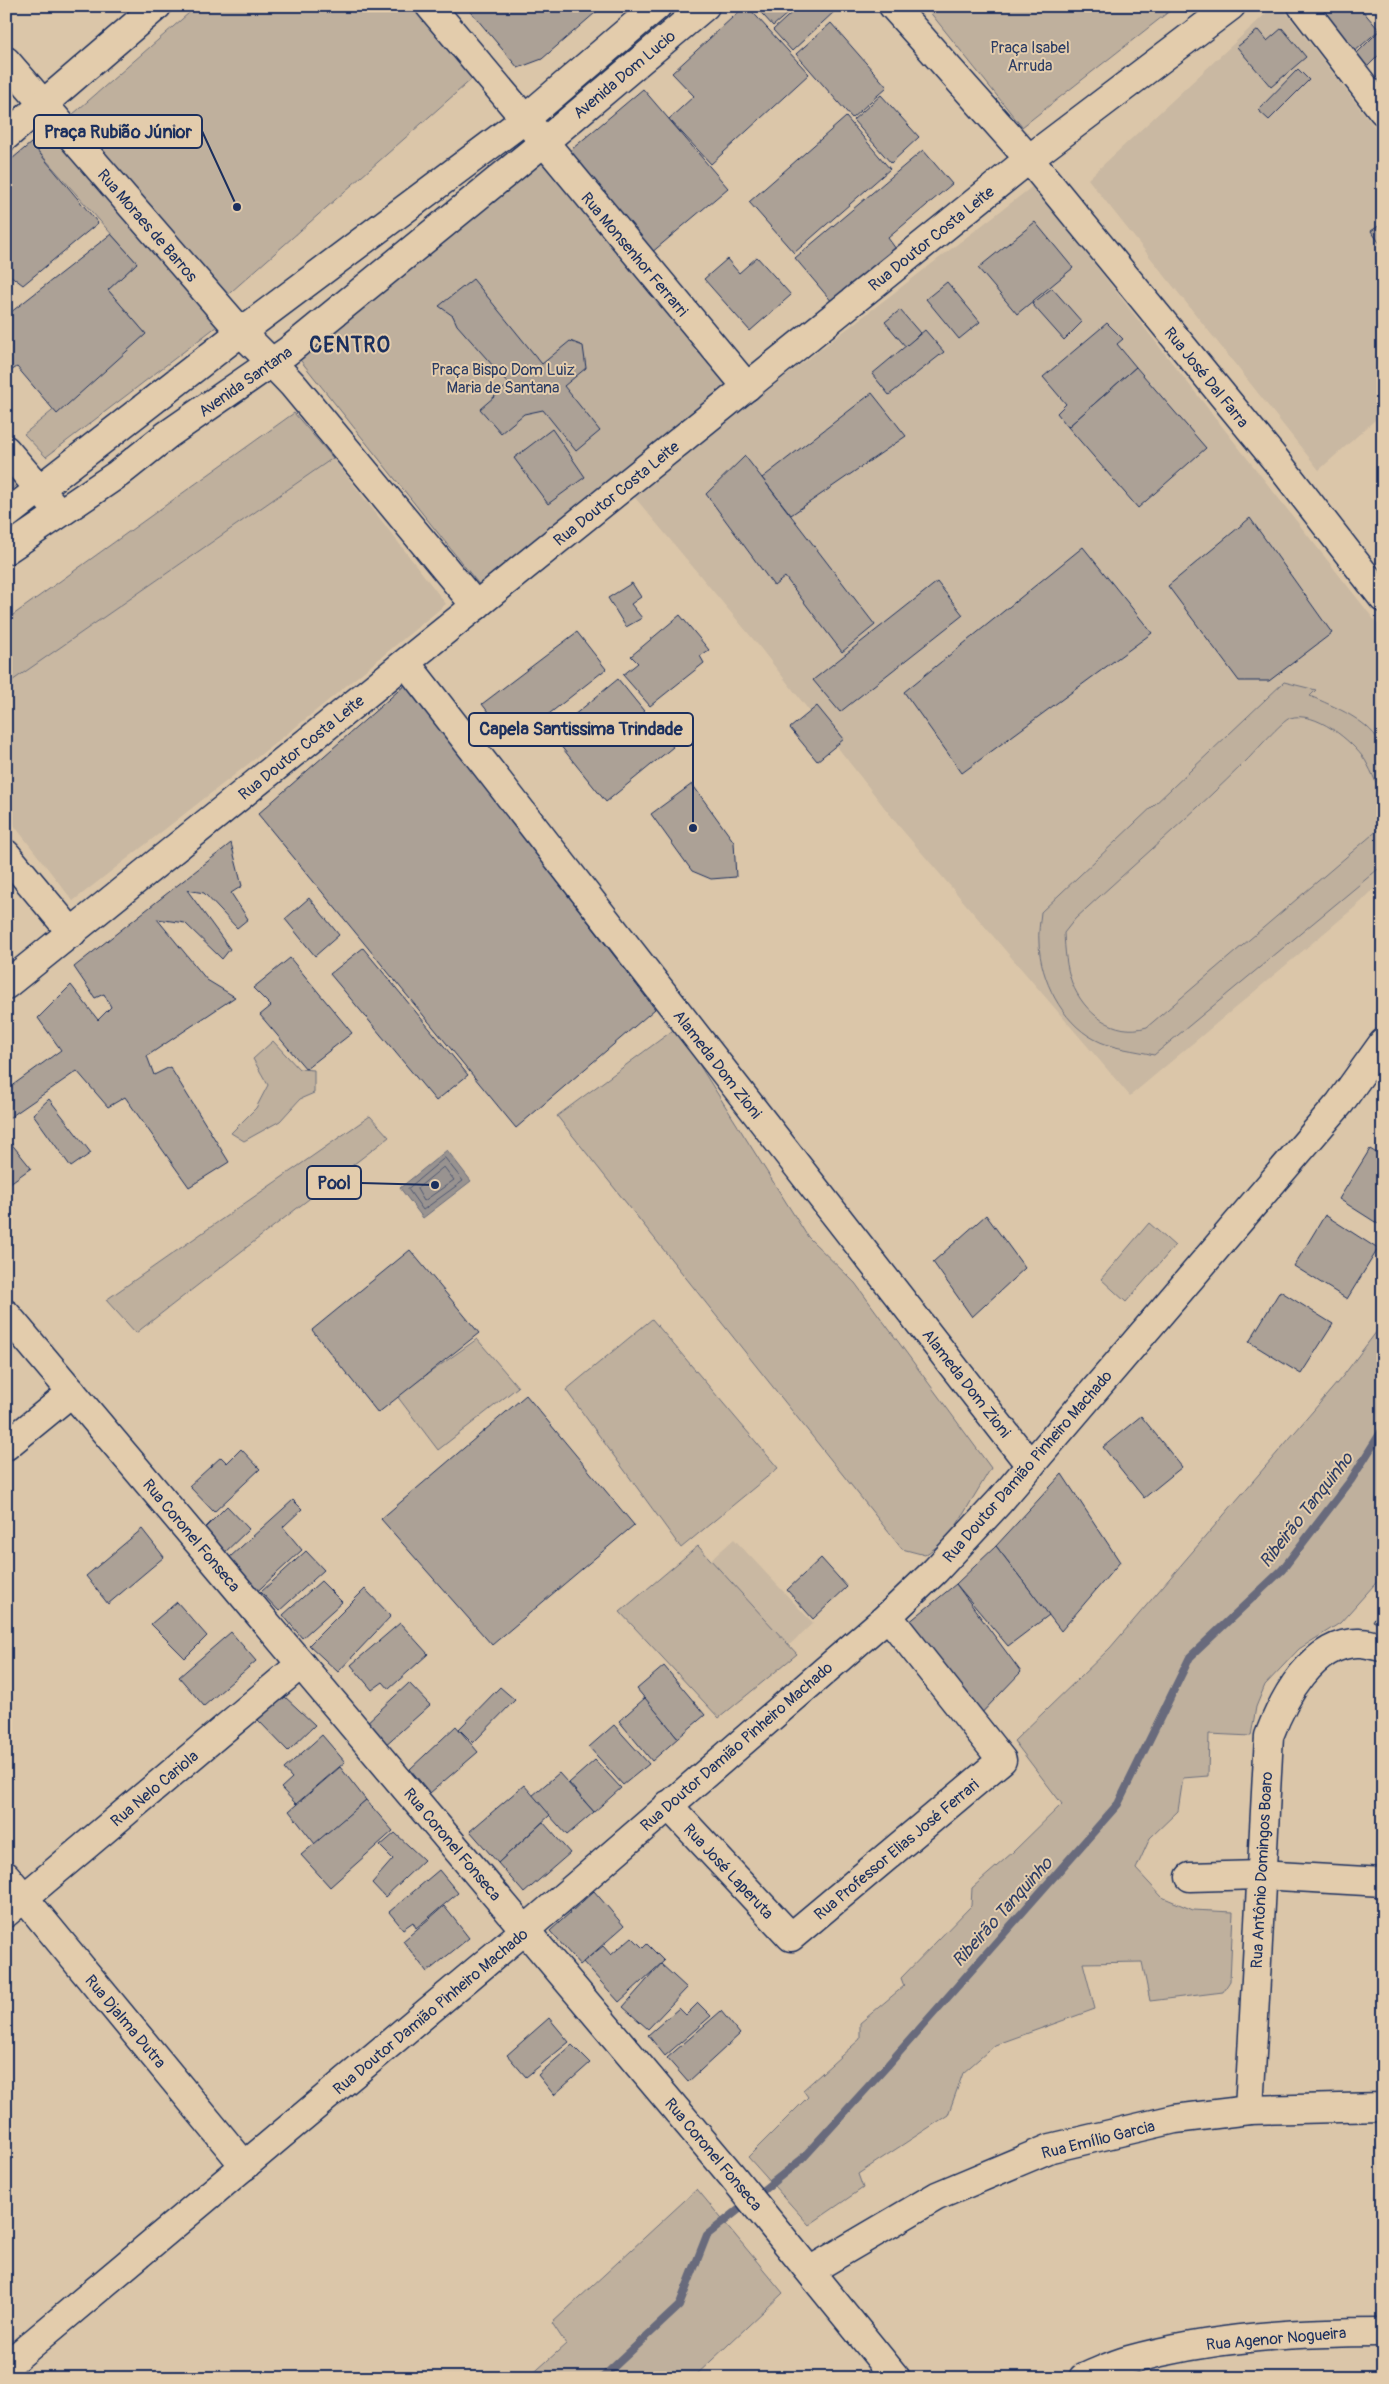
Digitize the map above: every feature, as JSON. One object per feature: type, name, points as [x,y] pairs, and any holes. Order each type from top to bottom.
[{"type":"street","points":[[6,136],[157,6]]},
{"type":"street","points":[[6,515],[241,332],[525,119],[430,6]]},
{"type":"street","name":"Avenida Dom Lucio","points":[[525,119],[657,6]]},
{"type":"street","name":"Avenida Dom Lucio","points":[[543,143],[705,6]]},
{"type":"street","points":[[894,6],[1029,159]]},
{"type":"street","name":"Rua Doutor Costa Leite","points":[[6,985],[1029,159],[1231,6]]},
{"type":"street","points":[[1302,6],[1383,111]]},
{"type":"street","name":"Rua Moraes de Barros","points":[[6,61],[241,332],[272,363]]},
{"type":"street","name":"Rua Monsenhor Ferrarri","points":[[525,119],[747,387]]},
{"type":"street","name":"Avenida Santana","points":[[6,550],[272,363],[543,143]]},
{"type":"street","name":"Rua José Dal Farra","points":[[1029,159],[1278,464],[1383,598]]},
{"type":"street","points":[[272,363],[293,385],[476,606]]},
{"type":"street","points":[[6,450],[39,491],[60,512]]},
{"type":"street","name":"Alameda Dom Zioni","points":[[406,663],[1030,1465]]},
{"type":"street","points":[[6,854],[72,933]]},
{"type":"street","name":"Rua Doutor Damião Pinheiro Machado","points":[[6,2366],[526,1930],[888,1616],[935,1571],[1030,1465],[1340,1103],[1383,1043]]},
{"type":"street","name":"Rua Coronel Fonseca","points":[[6,1314],[765,2215],[896,2378]]},
{"type":"street","points":[[6,1446],[72,1392]]},
{"type":"street","name":"Rua Professor Elias José Ferrari","points":[[791,1938],[1002,1760],[888,1616]]},
{"type":"street","name":"Rua Antônio Domingos Boaro","points":[[1249,2110],[1260,1875],[1269,1736],[1280,1706],[1294,1683],[1329,1650],[1360,1642],[1383,1647]]},
{"type":"street","name":"Rua Nelo Cariola","points":[[15,1905],[302,1664]]},
{"type":"street","name":"Rua José Laperuta","points":[[668,1805],[791,1938]]},
{"type":"street","points":[[1190,1877],[1260,1875],[1383,1882]]},
{"type":"street","name":"Rua Djalma Dutra","points":[[6,1876],[15,1905],[245,2166]]},
{"type":"street","name":"Rua Emílio Garcia","points":[[811,2270],[937,2196],[1051,2148],[1175,2119],[1249,2110],[1383,2106]]},
{"type":"street","name":"Rua Agenor Nogueira","points":[[1083,2378],[1128,2360],[1215,2341],[1331,2332],[1383,2332]]},
{"type":"shaded area","points":[[1274,6],[1281,6],[1383,138],[1383,413],[1319,470],[1088,179]]},
{"type":"shaded area","points":[[1033,186],[1383,631],[1383,880],[1361,902],[1130,1096],[898,825],[758,645],[632,494]]},
{"type":"shaded area","points":[[333,458],[446,604],[297,726],[73,901],[6,815],[6,674],[171,571]]},
{"type":"shaded area","points":[[734,1539],[813,1623],[771,1662],[703,1567]]},
{"type":"green space","points":[[197,6],[413,6],[473,78],[223,299],[72,115]]},
{"type":"green space","name":"Praça Isabel Arruda","points":[[925,6],[1176,6],[1022,127]]},
{"type":"green space","points":[[50,120],[221,323],[46,457],[24,434],[146,334],[108,290],[137,263],[31,143]]},
{"type":"green space","name":"Praça Bispo Dom Luiz Maria de Santana","points":[[541,159],[726,385],[481,587],[297,356]]},
{"type":"green space","points":[[294,413],[333,458],[6,685],[6,620]]},
{"type":"green space","points":[[6,465],[21,482],[6,494]]},
{"type":"green space","points":[[1284,682],[1316,690],[1310,696],[1351,716],[1370,729],[1383,751],[1383,802],[1365,760],[1342,736],[1321,723],[1310,719],[1300,717],[1286,720],[1205,801],[1075,919],[1064,933],[1068,971],[1077,994],[1092,1013],[1112,1025],[1123,1029],[1147,1027],[1379,829],[1383,806],[1383,865],[1154,1055],[1116,1047],[1094,1039],[1072,1022],[1063,1011],[1048,985],[1040,957],[1041,912]]},
{"type":"green space","points":[[676,1028],[808,1237],[855,1283],[991,1468],[949,1538],[925,1555],[902,1549],[557,1116]]},
{"type":"green space","points":[[273,1041],[299,1069],[314,1070],[314,1093],[300,1099],[280,1121],[244,1141],[231,1133],[256,1108],[268,1085],[253,1059]]},
{"type":"green space","points":[[370,1116],[389,1137],[136,1333],[106,1300]]},
{"type":"green space","points":[[1149,1223],[1175,1246],[1126,1302],[1101,1279]]},
{"type":"green space","points":[[652,1319],[778,1468],[681,1548],[566,1390]]},
{"type":"green space","points":[[1383,1323],[1383,1575],[1340,1623],[1299,1649],[1265,1685],[1256,1707],[1251,1736],[1209,1734],[1208,1776],[1183,1778],[1178,1811],[1150,1838],[1136,1869],[1162,1897],[1193,1910],[1233,1912],[1230,1981],[1223,1992],[1150,2001],[1142,1962],[1083,1963],[1095,2009],[995,2045],[963,2073],[948,2115],[858,2174],[863,2188],[809,2225],[748,2157],[808,2097],[803,2090],[860,2039],[860,2023],[904,1986],[901,1978],[971,1906],[972,1888],[1013,1852],[1062,1804],[1014,1741],[1110,1648],[1343,1376]]},
{"type":"green space","points":[[477,1339],[518,1387],[438,1450],[397,1396]]},
{"type":"green space","points":[[698,1546],[797,1654],[719,1718],[620,1612]]},
{"type":"green space","points":[[697,2189],[783,2293],[693,2378],[528,2378],[566,2344],[552,2323]]},
{"type":"water","points":[[447,1150],[471,1181],[423,1218],[400,1188]]},
{"type":"building","points":[[466,6],[603,6],[542,59],[518,68]]},
{"type":"building","points":[[745,6],[809,74],[711,164],[669,119],[694,96],[672,73]]},
{"type":"building","points":[[755,6],[796,6],[773,26]]},
{"type":"building","points":[[799,6],[833,6],[836,10],[792,51],[773,30]]},
{"type":"building","points":[[1311,6],[1366,6],[1362,10],[1379,30],[1353,53]]},
{"type":"building","points":[[1375,6],[1383,6],[1383,15]]},
{"type":"building","points":[[831,23],[887,87],[852,118],[796,54]]},
{"type":"building","points":[[1383,27],[1383,51],[1364,70],[1352,58]]},
{"type":"building","points":[[1282,28],[1306,57],[1271,87],[1237,47],[1258,30],[1267,41]]},
{"type":"building","points":[[1298,69],[1309,80],[1269,120],[1258,110]]},
{"type":"building","points":[[643,89],[728,188],[644,259],[559,160]]},
{"type":"building","points":[[881,95],[919,137],[891,163],[853,120]]},
{"type":"building","points":[[846,117],[890,169],[794,253],[749,202]]},
{"type":"building","points":[[31,143],[98,223],[23,285],[6,272],[6,164]]},
{"type":"building","points":[[923,150],[952,184],[888,238],[896,249],[833,303],[795,258]]},
{"type":"building","points":[[1035,222],[1073,268],[1017,314],[978,268]]},
{"type":"building","points":[[1383,223],[1383,248],[1371,231]]},
{"type":"building","points":[[111,234],[137,263],[108,290],[146,334],[57,414],[17,367],[6,374],[6,316]]},
{"type":"building","points":[[757,257],[791,295],[750,331],[704,279],[727,259],[739,273]]},
{"type":"building","points":[[473,279],[542,364],[570,341],[583,346],[586,368],[564,386],[600,431],[576,451],[543,410],[524,414],[501,433],[480,409],[509,384],[457,325],[453,316],[439,306]]},
{"type":"building","points":[[947,282],[980,322],[959,339],[926,299]]},
{"type":"building","points":[[1052,288],[1082,322],[1064,340],[1032,304]]},
{"type":"building","points":[[900,310],[920,333],[906,347],[885,322]]},
{"type":"building","points":[[1107,323],[1123,339],[1117,344],[1136,367],[1068,427],[1057,413],[1066,404],[1043,377]]},
{"type":"building","points":[[925,330],[944,352],[889,395],[872,374]]},
{"type":"building","points":[[1136,367],[1206,448],[1138,508],[1068,427]]},
{"type":"building","points":[[872,393],[906,436],[791,515],[762,478]]},
{"type":"building","points":[[552,429],[585,477],[548,504],[514,458]]},
{"type":"building","points":[[745,456],[875,625],[842,652],[785,577],[774,586],[706,494]]},
{"type":"building","points":[[1250,518],[1332,633],[1269,681],[1239,681],[1168,586]]},
{"type":"building","points":[[1083,547],[1152,633],[962,773],[904,692]]},
{"type":"building","points":[[937,582],[963,615],[840,712],[813,680]]},
{"type":"building","points":[[632,583],[641,597],[631,604],[642,618],[626,627],[608,598]]},
{"type":"building","points":[[680,615],[709,650],[700,656],[704,663],[650,706],[623,675],[638,663],[631,656]]},
{"type":"building","points":[[577,632],[606,669],[512,743],[482,704]]},
{"type":"building","points":[[618,679],[673,747],[606,802],[551,734]]},
{"type":"building","points":[[406,684],[655,1009],[516,1128],[258,814]]},
{"type":"building","points":[[817,706],[844,739],[817,761],[790,728]]},
{"type":"building","points":[[692,784],[734,842],[736,877],[711,879],[692,871],[651,814]]},
{"type":"building","points":[[231,843],[242,886],[231,893],[248,919],[237,928],[204,893],[187,890],[230,949],[222,959],[185,923],[157,919],[207,980],[235,997],[147,1056],[154,1075],[170,1067],[229,1162],[189,1187],[125,1097],[108,1107],[77,1071],[6,1120],[6,1090],[61,1050],[38,1018],[71,985],[98,1020],[111,1007],[104,994],[95,998],[74,967]]},
{"type":"building","points":[[309,898],[339,935],[315,956],[285,919]]},
{"type":"building","points":[[363,948],[468,1075],[436,1101],[330,974]]},
{"type":"building","points":[[290,958],[352,1033],[306,1069],[260,1015],[271,1006],[253,988]]},
{"type":"building","points":[[49,1099],[91,1153],[71,1167],[33,1114]]},
{"type":"building","points":[[6,1137],[31,1168],[6,1186]]},
{"type":"building","points":[[1370,1149],[1383,1157],[1383,1227],[1339,1199]]},
{"type":"building","points":[[986,1215],[1025,1268],[972,1317],[933,1262]]},
{"type":"building","points":[[1325,1215],[1378,1249],[1347,1299],[1294,1266]]},
{"type":"building","points":[[410,1250],[479,1333],[378,1413],[312,1330]]},
{"type":"building","points":[[1280,1291],[1333,1324],[1301,1374],[1249,1342]]},
{"type":"building","points":[[526,1395],[634,1525],[492,1645],[381,1519]]},
{"type":"building","points":[[1141,1416],[1182,1467],[1144,1498],[1103,1447]]},
{"type":"building","points":[[241,1449],[260,1469],[214,1512],[189,1486],[221,1457],[227,1463]]},
{"type":"building","points":[[1062,1474],[1120,1562],[1061,1631],[996,1546]]},
{"type":"building","points":[[293,1500],[302,1509],[283,1527],[302,1550],[249,1599],[220,1566]]},
{"type":"building","points":[[227,1506],[249,1529],[219,1558],[198,1535]]},
{"type":"building","points":[[142,1529],[164,1557],[108,1604],[86,1576]]},
{"type":"building","points":[[996,1546],[1049,1615],[1008,1646],[956,1584]]},
{"type":"building","points":[[306,1551],[324,1570],[279,1611],[261,1592]]},
{"type":"building","points":[[821,1558],[847,1587],[813,1619],[787,1590]]},
{"type":"building","points":[[321,1581],[342,1602],[302,1638],[283,1615]]},
{"type":"building","points":[[956,1584],[1021,1672],[973,1722],[903,1627]]},
{"type":"building","points":[[365,1589],[391,1616],[338,1672],[309,1645]]},
{"type":"building","points":[[177,1602],[207,1636],[185,1658],[151,1624]]},
{"type":"building","points":[[1383,1603],[1383,1626],[1373,1621]]},
{"type":"building","points":[[400,1623],[428,1654],[389,1689],[383,1682],[372,1690],[351,1665]]},
{"type":"building","points":[[231,1632],[256,1661],[204,1706],[179,1677]]},
{"type":"building","points":[[664,1666],[705,1715],[678,1738],[637,1689]]},
{"type":"building","points":[[409,1683],[430,1705],[383,1747],[363,1726]]},
{"type":"building","points":[[500,1687],[515,1700],[473,1743],[459,1729]]},
{"type":"building","points":[[283,1695],[315,1725],[288,1751],[258,1720]]},
{"type":"building","points":[[645,1698],[678,1738],[652,1761],[619,1721]]},
{"type":"building","points":[[614,1725],[649,1764],[623,1785],[589,1747]]},
{"type":"building","points":[[456,1726],[478,1752],[430,1793],[410,1769]]},
{"type":"building","points":[[322,1735],[345,1762],[296,1804],[281,1788],[292,1778],[284,1769]]},
{"type":"building","points":[[595,1760],[621,1788],[594,1812],[569,1783]]},
{"type":"building","points":[[340,1767],[366,1800],[315,1844],[289,1811]]},
{"type":"building","points":[[559,1773],[594,1812],[567,1835],[532,1796]]},
{"type":"building","points":[[524,1785],[550,1815],[498,1863],[470,1831]]},
{"type":"building","points":[[366,1800],[393,1831],[330,1887],[301,1855]]},
{"type":"building","points":[[543,1822],[570,1853],[524,1893],[498,1863]]},
{"type":"building","points":[[395,1833],[424,1860],[385,1897],[372,1883],[393,1859],[380,1846]]},
{"type":"building","points":[[439,1870],[458,1893],[416,1928],[413,1922],[403,1929],[389,1912]]},
{"type":"building","points":[[594,1891],[624,1926],[580,1965],[550,1931]]},
{"type":"building","points":[[444,1906],[469,1938],[427,1972],[403,1941]]},
{"type":"building","points":[[632,1937],[643,1948],[647,1944],[664,1961],[619,2002],[583,1962],[603,1946],[611,1955]]},
{"type":"building","points":[[661,1964],[687,1988],[648,2029],[623,2007]]},
{"type":"building","points":[[698,2003],[711,2016],[665,2056],[648,2035],[679,2008],[686,2015]]},
{"type":"building","points":[[721,2011],[740,2034],[688,2082],[667,2058]]},
{"type":"building","points":[[549,2018],[569,2042],[526,2077],[507,2055]]},
{"type":"building","points":[[572,2045],[590,2063],[554,2095],[538,2075]]},
{"type":"waterway","name":"Ribeirão Tanquinho","points":[[602,2378],[679,2306],[707,2235],[802,2159],[887,2066],[1118,1804],[1190,1657],[1282,1570],[1351,1480],[1383,1429]]},
{"type":"place","name":"Praça Rubião Júnior","points":[[237,207]]},
{"type":"place","name":"Capela Santissima Trindade","points":[[693,828]]},
{"type":"place","name":"Pool","points":[[435,1185]]},
{"type":"district","name":"CENTRO","points":[[350,345]]}]
